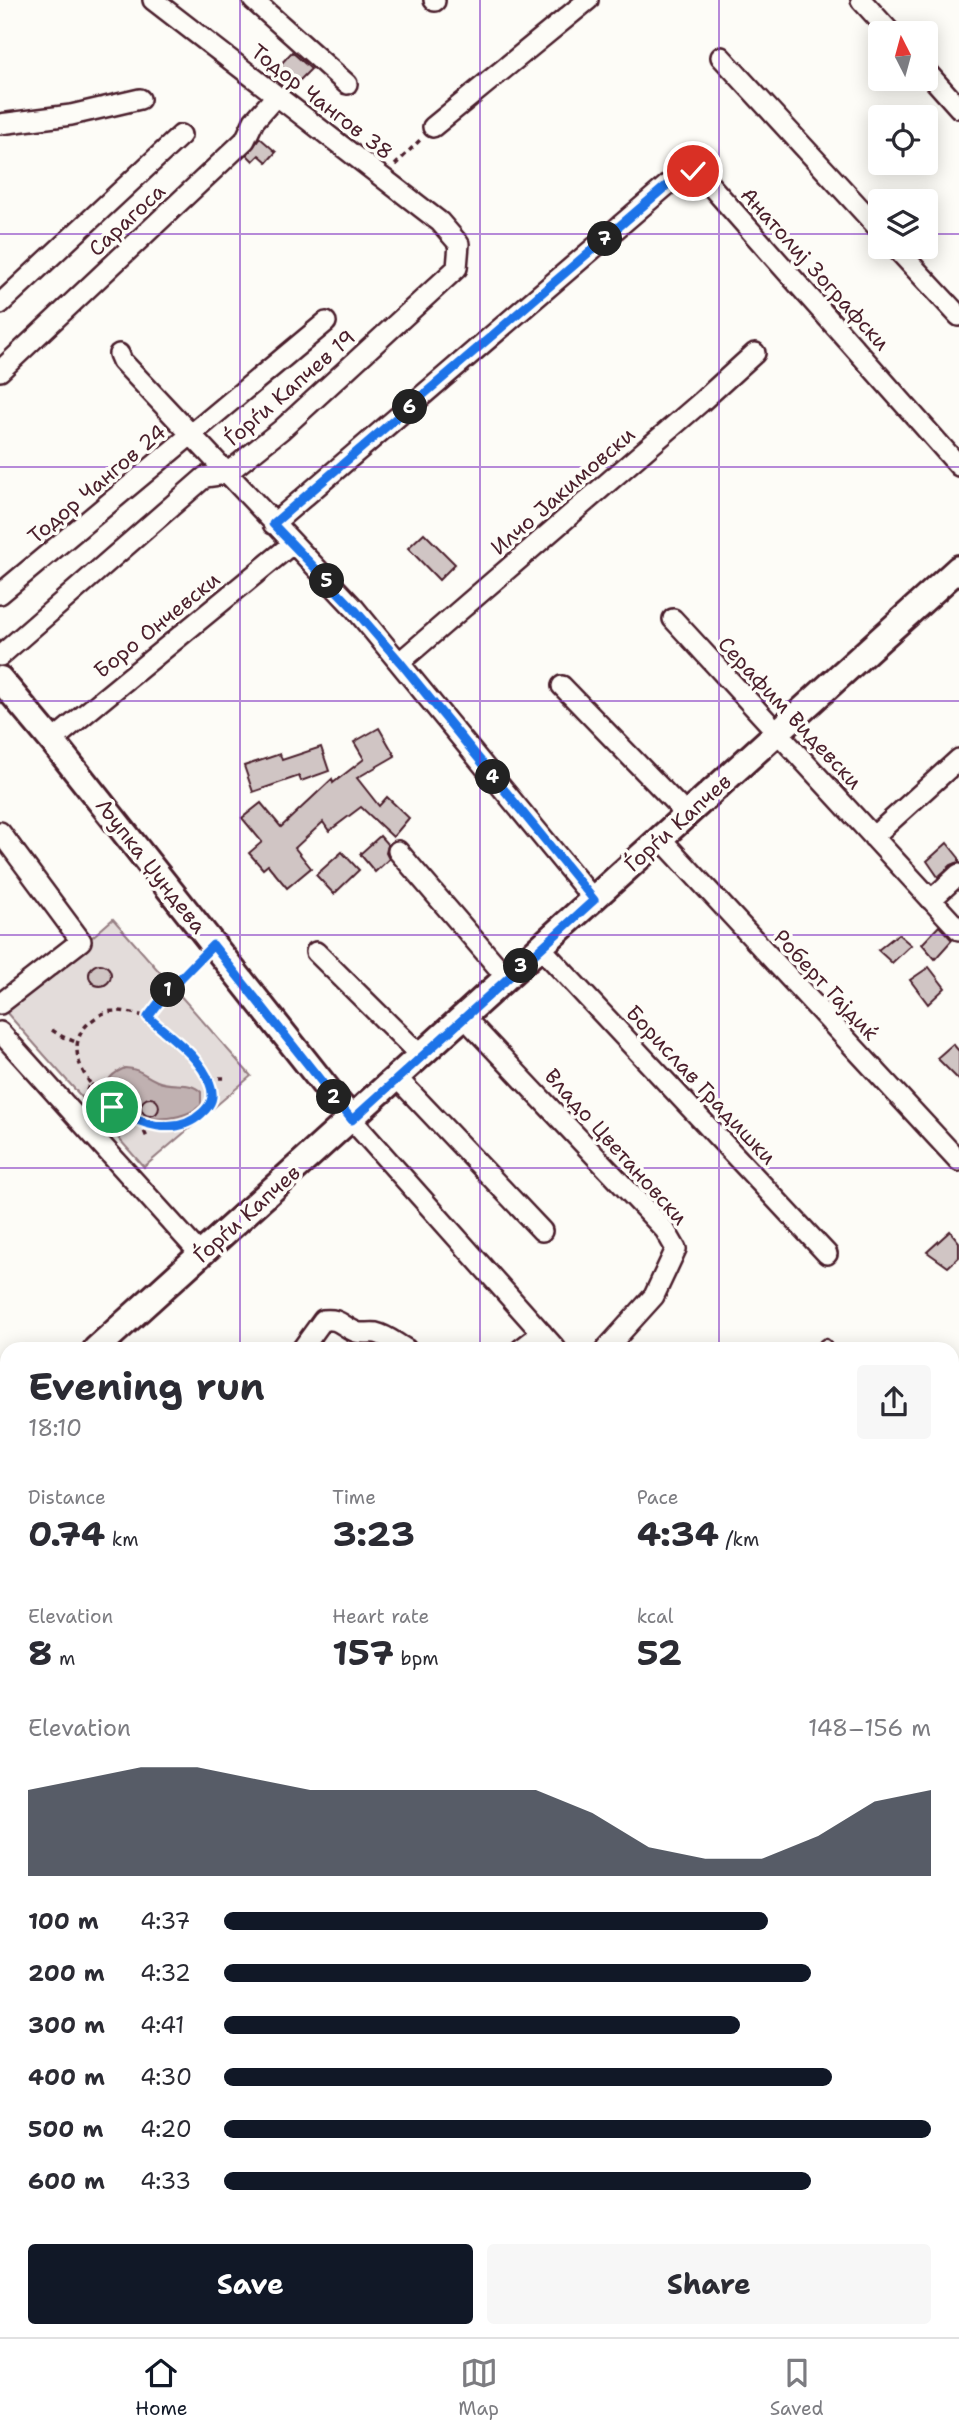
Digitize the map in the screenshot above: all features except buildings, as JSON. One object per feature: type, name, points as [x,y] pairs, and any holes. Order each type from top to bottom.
[{"type":"street","name":"Тодор Чангов 38","points":[[153,0],[440,222],[459,244]]},
{"type":"street","name":"Тодор Чангов 38","points":[[253,0],[347,84]]},
{"type":"street","points":[[433,127],[589,0]]},
{"type":"street","points":[[861,0],[880,21]]},
{"type":"street","points":[[721,57],[868,217]]},
{"type":"street","points":[[938,84],[959,108]]},
{"type":"street","name":"Сарагоса","points":[[0,371],[245,140],[254,121],[276,96]]},
{"type":"street","points":[[0,124],[71,115],[140,99]]},
{"type":"street","points":[[0,304],[181,135]]},
{"type":"street","name":"Анатолиј Зографски","points":[[273,524],[680,174],[693,171],[703,177],[959,466]]},
{"type":"street","name":"Ѓорѓи Капчев 19","points":[[0,656],[205,478],[226,474],[281,430],[457,268],[459,244]]},
{"type":"street","points":[[906,259],[959,316]]},
{"type":"street","name":"Тодор Чангов 24","points":[[0,594],[327,322]]},
{"type":"street","name":"Илчо Јакимовски","points":[[400,662],[755,353]]},
{"type":"street","points":[[119,354],[122,361],[226,474],[355,610],[594,900]]},
{"type":"street","name":"Боро Ончевски","points":[[52,741],[292,544]]},
{"type":"street","name":"Ѓорѓи Капчев","points":[[104,1342],[959,568]]},
{"type":"street","name":"Серафим Видевски","points":[[673,619],[959,930]]},
{"type":"street","name":"Љупка Џундева","points":[[0,679],[352,1120]]},
{"type":"street","points":[[562,686],[687,815]]},
{"type":"street","points":[[873,837],[959,759]]},
{"type":"street","points":[[0,832],[81,941],[0,1004]]},
{"type":"street","name":"Роберт Гајдиќ","points":[[661,839],[959,1161]]},
{"type":"street","points":[[398,851],[507,978]]},
{"type":"street","points":[[931,900],[959,874]]},
{"type":"street","name":"Борислав Градишки","points":[[541,948],[827,1254]]},
{"type":"street","points":[[316,952],[421,1056]]},
{"type":"street","name":"Владо Цветановски","points":[[464,1017],[665,1230],[676,1249],[654,1296],[612,1342]]},
{"type":"street","points":[[0,1032],[201,1255]]},
{"type":"street","points":[[397,1078],[542,1231]]},
{"type":"street","points":[[352,1120],[549,1342]]},
{"type":"street","points":[[307,1342],[323,1320],[334,1319],[354,1331],[363,1334],[374,1332],[394,1342]]},
{"type":"street","points":[[531,1342],[542,1334]]},
{"type":"path","points":[[383,177],[433,127]]},
{"type":"path","points":[[148,1017],[167,992],[213,945]]},
{"type":"path","points":[[115,1011],[148,1017],[181,1046],[210,1082],[213,1097],[209,1107],[197,1118],[178,1126],[156,1126],[140,1122],[112,1107],[90,1083],[82,1073],[76,1042],[90,1022],[100,1015],[115,1011]]},
{"type":"path","points":[[52,1030],[76,1042]]},
{"type":"path","points":[[210,1082],[218,1078],[228,1078]]},
{"type":"path","points":[[75,1116],[90,1083]]},
{"type":"path","points":[[140,1122],[145,1114]]},
{"type":"path","points":[[140,1122],[148,1140]]},
{"type":"shaded area","points":[[113,919],[251,1076],[144,1167],[6,1012]]},
{"type":"shaded area","points":[[125,1068],[163,1083],[196,1088],[201,1092],[201,1105],[191,1112],[164,1118],[150,1118],[123,1110],[112,1102],[105,1092],[111,1077]]},
{"type":"route","points":[[112,1107],[140,1122],[156,1126],[178,1126],[197,1118],[209,1107],[213,1097],[210,1082],[181,1046],[148,1017],[167,992],[213,945],[352,1120],[594,900],[400,662],[355,610],[273,524],[680,174],[693,171]]}]
